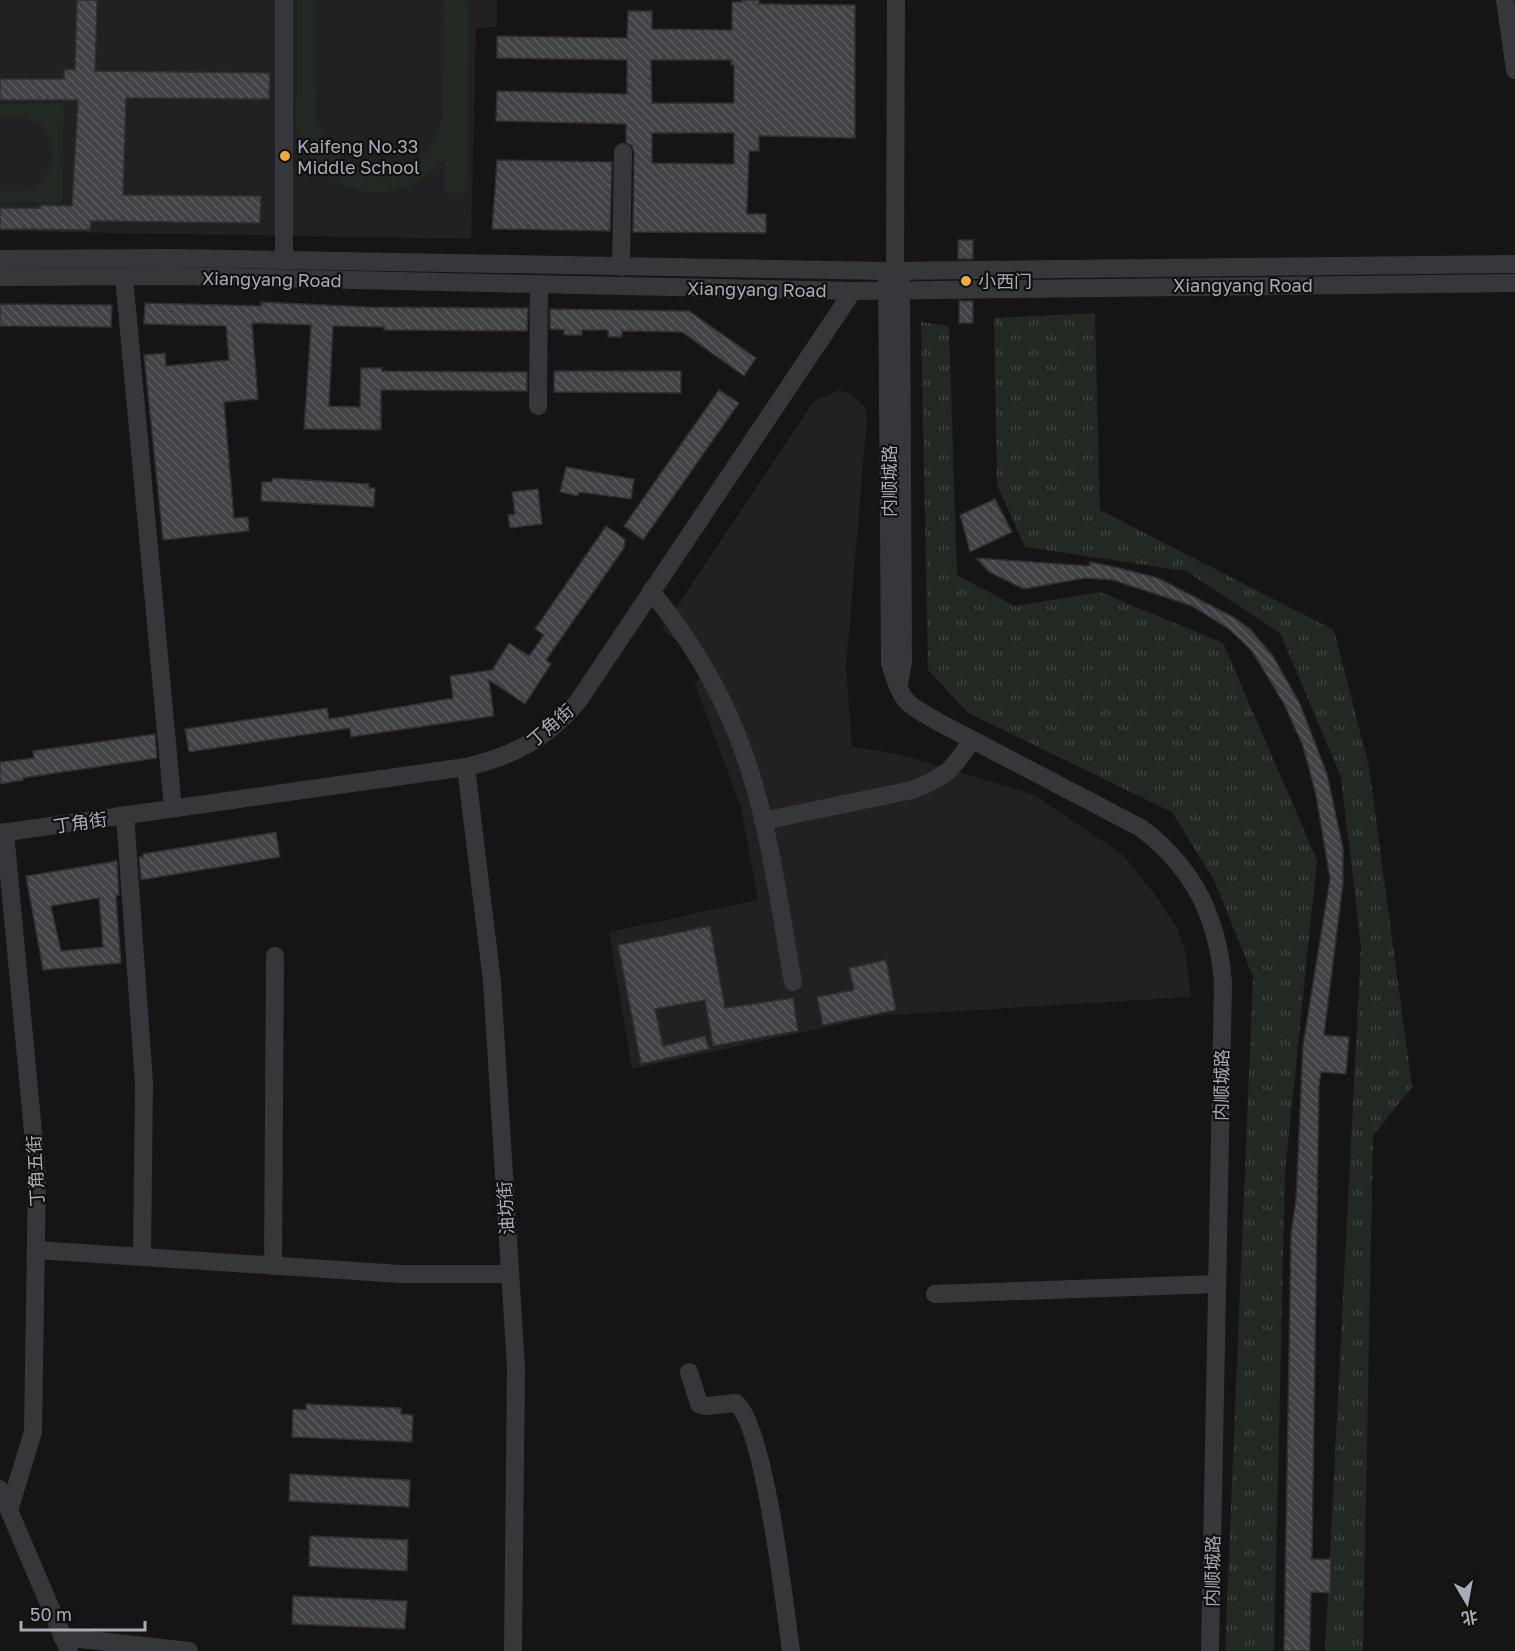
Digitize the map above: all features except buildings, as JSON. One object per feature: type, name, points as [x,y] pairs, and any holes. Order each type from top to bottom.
[{"type":"street","points":[[284,0],[284,260]]},
{"type":"street","name":"内顺城路","points":[[896,0],[890,663],[898,690],[902,698],[912,706],[1141,828],[1161,843],[1186,874],[1213,922],[1223,983],[1210,1651]]},
{"type":"street","points":[[1505,0],[1515,70]]},
{"type":"street","points":[[621,267],[623,152]]},
{"type":"street","name":"Xiangyang Road","points":[[0,259],[284,260],[894,271],[1515,264]]},
{"type":"street","name":"Xiangyang Road","points":[[0,277],[124,277],[853,291],[1515,283]]},
{"type":"street","points":[[124,277],[173,808]]},
{"type":"street","points":[[538,406],[539,284]]},
{"type":"street","name":"丁角街","points":[[2,833],[466,767],[490,762],[531,745],[567,716],[853,291]]},
{"type":"street","points":[[651,591],[693,647],[736,733],[763,821],[793,982]]},
{"type":"street","points":[[763,821],[912,790],[934,782],[952,770],[972,740]]},
{"type":"street","name":"油坊街","points":[[466,767],[492,982],[508,1274],[516,1367],[513,1651]]},
{"type":"street","points":[[125,815],[144,1083],[142,1257]]},
{"type":"street","name":"丁角五街","points":[[2,833],[37,1175],[33,1432],[10,1507]]},
{"type":"street","points":[[273,1266],[275,956]]},
{"type":"street","points":[[37,1250],[400,1274],[508,1274]]},
{"type":"street","points":[[935,1294],[1217,1284]]},
{"type":"street","points":[[689,1372],[699,1404],[706,1406],[736,1403],[741,1407],[754,1438],[764,1484],[791,1651]]},
{"type":"street","points":[[0,1489],[10,1507],[65,1644],[189,1651]]},
{"type":"shaded area","name":"Kaifeng No.33 Middle School","points":[[0,0],[497,0],[497,27],[476,28],[471,239],[0,231]]},
{"type":"shaded area","points":[[839,390],[852,394],[864,406],[867,415],[846,667],[852,747],[899,754],[1032,794],[1123,855],[1162,904],[1177,928],[1185,951],[1191,997],[877,1016],[632,1069],[609,932],[758,900],[741,808],[695,684],[700,678],[680,643],[662,629],[813,402]]},
{"type":"green space","points":[[297,0],[316,0],[315,110],[322,135],[332,149],[346,161],[361,169],[377,173],[393,172],[409,167],[424,156],[430,148],[442,119],[443,0],[468,0],[467,193],[445,193],[445,158],[411,185],[380,192],[356,190],[344,185],[323,172],[315,163],[301,141],[296,124]]},
{"type":"green space","points":[[64,103],[62,203],[0,202],[0,191],[24,191],[36,185],[45,176],[52,154],[45,131],[36,123],[21,117],[0,117],[0,104]]},
{"type":"green space","points":[[1095,313],[1100,510],[1334,630],[1369,767],[1412,1087],[1373,1136],[1363,1651],[1325,1651],[1361,947],[1341,777],[1280,633],[1186,571],[1025,547],[997,485],[994,318]]},
{"type":"green space","points":[[921,322],[949,326],[957,575],[1015,606],[1100,592],[1223,643],[1317,860],[1285,1172],[1274,1651],[1225,1651],[1253,977],[1215,882],[1172,812],[968,713],[928,670]]},
{"type":"place","name":"Kaifeng No.33 Middle School","points":[[285,156]]},
{"type":"place","name":"小西门","points":[[966,281]]}]
